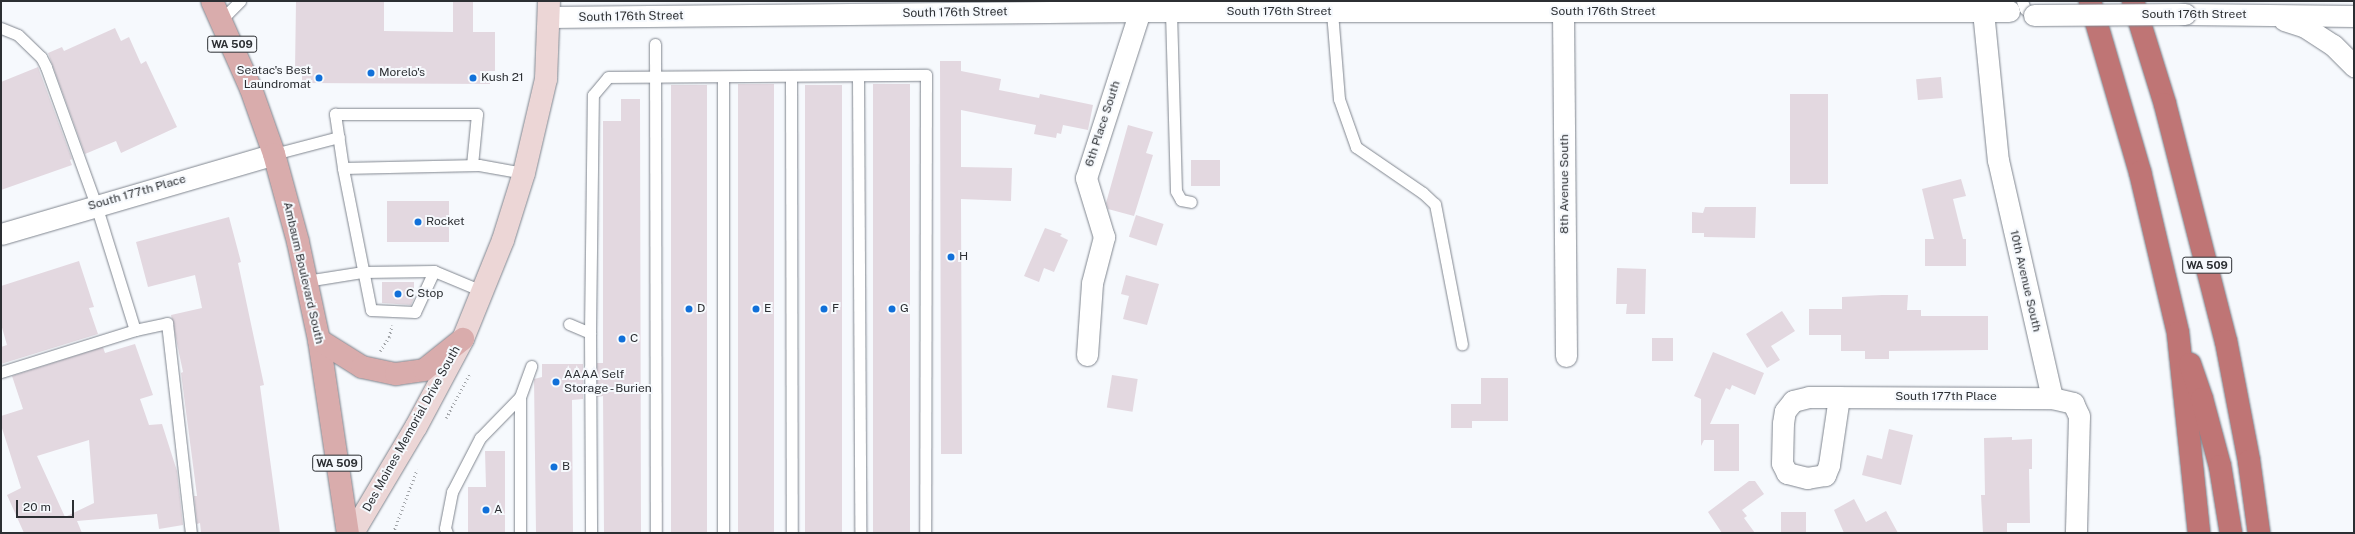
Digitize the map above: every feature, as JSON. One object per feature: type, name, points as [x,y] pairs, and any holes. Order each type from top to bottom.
[{"type":"highway","name":"WA 509","points":[[2090,1],[2140,172],[2178,333],[2199,533]]},
{"type":"highway","name":"WA 509","points":[[2132,1],[2165,104],[2224,334],[2249,461],[2259,533]]},
{"type":"highway","points":[[2178,333],[2202,399],[2220,466],[2231,533]]},
{"type":"main road","name":"Des Moines Memorial Drive South","points":[[353,533],[416,427],[463,339],[503,240],[524,173],[546,79],[549,9]]},
{"type":"main road","name":"Ambaum Boulevard South","points":[[217,10],[251,89],[274,154],[298,242],[319,340],[348,533]]},
{"type":"main road","points":[[319,340],[362,367],[396,374],[424,370],[463,339]]},
{"type":"street","name":"South 176th Street","points":[[549,9],[1172,12],[1983,11],[2022,9],[2185,14],[2354,16]]},
{"type":"street","name":"6th Place South","points":[[1088,355],[1092,283],[1104,237],[1086,178],[1140,11]]},
{"type":"street","name":"10th Avenue South","points":[[1983,11],[1998,160],[2052,398]]},
{"type":"street","name":"8th Avenue South","points":[[1564,12],[1566,356]]},
{"type":"street","points":[[2268,15],[2305,27],[2333,45],[2354,66]]},
{"type":"street","name":"South 177th Place","points":[[1,234],[274,154]]},
{"type":"street","name":"South 177th Place","points":[[1840,396],[2052,398]]},
{"type":"street","points":[[2052,398],[2073,403],[2079,416],[2076,533]]},
{"type":"lane","points":[[217,10],[240,1]]},
{"type":"lane","points":[[1172,12],[1176,191],[1180,200],[1191,202]]},
{"type":"lane","points":[[1332,12],[1339,99],[1356,147],[1424,193],[1435,204],[1462,344]]},
{"type":"lane","points":[[1,28],[18,36],[41,57],[96,205],[135,330]]},
{"type":"lane","points":[[655,44],[656,533]]},
{"type":"lane","points":[[791,76],[792,533]]},
{"type":"lane","points":[[858,76],[860,533]]},
{"type":"lane","points":[[591,533],[590,332],[593,95],[608,77],[926,76],[925,533]]},
{"type":"lane","points":[[723,77],[724,533]]},
{"type":"lane","points":[[434,271],[415,312],[371,310],[343,168],[336,114],[477,114],[472,165]]},
{"type":"lane","points":[[274,154],[339,137]]},
{"type":"lane","points":[[343,168],[472,165],[524,173]]},
{"type":"lane","points":[[306,280],[364,272],[434,271],[482,291]]},
{"type":"lane","points":[[1,372],[135,330],[167,323],[191,533]]},
{"type":"lane","points":[[569,324],[590,332]]},
{"type":"lane","points":[[520,533],[520,396],[531,366]]},
{"type":"lane","points":[[447,533],[445,528],[452,492],[480,438],[520,396]]},
{"type":"path","points":[[376,356],[389,337],[396,311]]},
{"type":"building","points":[[296,1],[384,1],[384,31],[453,32],[453,1],[473,1],[473,32],[495,32],[495,71],[490,71],[490,84],[302,83],[302,70],[295,70]]},
{"type":"building","points":[[115,28],[121,41],[129,37],[141,64],[146,61],[177,127],[121,153],[116,141],[85,154],[48,53],[62,47],[64,51]]},
{"type":"building","points":[[940,61],[961,61],[961,71],[1001,79],[999,90],[1039,98],[1040,94],[1093,105],[1088,130],[1063,125],[1061,134],[1057,133],[1056,138],[1034,134],[1036,125],[961,110],[961,167],[1012,168],[1011,201],[961,199],[962,454],[941,454]]},
{"type":"building","points":[[38,67],[72,159],[70,160],[72,165],[1,190],[1,82]]},
{"type":"building","points":[[1941,77],[1943,98],[1918,100],[1916,79]]},
{"type":"building","name":"E","points":[[738,84],[774,84],[774,533],[738,533]]},
{"type":"building","name":"G","points":[[873,84],[910,84],[910,533],[873,533]]},
{"type":"building","name":"D","points":[[671,85],[707,85],[707,533],[671,533]]},
{"type":"building","name":"F","points":[[805,85],[842,85],[842,533],[805,533]]},
{"type":"building","points":[[1790,94],[1828,94],[1828,184],[1790,184]]},
{"type":"building","name":"C","points":[[621,99],[640,99],[641,533],[604,533],[603,396],[597,397],[597,363],[603,363],[603,121],[621,121]]},
{"type":"building","points":[[1128,125],[1153,132],[1146,153],[1153,155],[1134,216],[1108,209],[1106,203]]},
{"type":"building","points":[[1191,160],[1220,160],[1220,186],[1191,186]]},
{"type":"building","points":[[1961,179],[1966,196],[1953,199],[1963,239],[1966,239],[1966,266],[1925,266],[1925,239],[1934,239],[1922,189]]},
{"type":"building","name":"Rocket","points":[[387,201],[449,201],[449,242],[387,242]]},
{"type":"building","points":[[1705,207],[1756,207],[1755,238],[1704,237],[1704,233],[1692,233],[1692,212],[1703,213]]},
{"type":"building","points":[[1136,215],[1164,224],[1156,246],[1129,237]]},
{"type":"building","points":[[229,217],[241,262],[238,263],[264,385],[260,386],[280,533],[201,533],[200,523],[197,524],[194,496],[197,496],[181,373],[183,372],[171,315],[202,308],[195,275],[148,287],[136,242]]},
{"type":"building","points":[[1045,228],[1062,234],[1060,236],[1068,240],[1054,272],[1044,268],[1039,282],[1024,276]]},
{"type":"building","points":[[79,261],[94,307],[89,308],[98,334],[1,364],[1,347],[7,345],[1,324],[1,286]]},
{"type":"building","points":[[1617,268],[1646,269],[1645,314],[1626,314],[1627,304],[1616,304]]},
{"type":"building","points":[[1126,275],[1159,284],[1147,325],[1123,319],[1129,296],[1121,294]]},
{"type":"building","name":"C Stop","points":[[382,282],[414,282],[414,298],[411,305],[382,303]]},
{"type":"building","points":[[1908,295],[1907,310],[1921,310],[1921,316],[1988,316],[1988,350],[1889,351],[1889,359],[1865,359],[1865,351],[1841,351],[1841,335],[1809,335],[1809,309],[1842,309],[1842,297]]},
{"type":"building","points":[[1782,311],[1795,331],[1771,346],[1780,360],[1767,368],[1746,334]]},
{"type":"building","points":[[1652,338],[1673,338],[1673,361],[1652,361]]},
{"type":"building","points":[[135,344],[153,395],[140,399],[149,425],[162,424],[177,471],[183,525],[159,529],[157,514],[77,521],[82,533],[24,533],[7,495],[21,488],[1,425],[1,416],[23,409],[12,376],[103,347],[105,353]],"holes":[[[89,440],[94,503],[65,517],[37,456]]]},
{"type":"building","points":[[1713,352],[1764,373],[1755,395],[1732,385],[1730,390],[1726,388],[1710,424],[1739,424],[1739,471],[1714,471],[1714,440],[1704,440],[1701,446],[1701,399],[1694,396]]},
{"type":"building","name":"B","points":[[542,364],[583,364],[583,399],[572,400],[573,533],[536,533],[534,379],[542,377]]},
{"type":"building","points":[[1112,375],[1138,379],[1133,412],[1107,408]]},
{"type":"building","points":[[1481,378],[1508,378],[1508,421],[1472,421],[1472,428],[1451,428],[1451,404],[1481,404]]},
{"type":"building","points":[[1889,429],[1913,435],[1901,485],[1862,475],[1867,455],[1882,459]]},
{"type":"building","points":[[2012,437],[2012,440],[2032,439],[2032,469],[2029,469],[2030,523],[2007,523],[2007,533],[1983,533],[1981,495],[1985,495],[1984,438]]},
{"type":"building","name":"A","points":[[485,451],[505,451],[505,533],[468,533],[468,487],[486,487]]},
{"type":"building","points":[[1749,481],[1755,481],[1764,494],[1742,510],[1747,516],[1744,518],[1755,533],[1722,533],[1708,512]]},
{"type":"building","points":[[1854,499],[1866,522],[1886,511],[1898,533],[1844,533],[1834,510]]},
{"type":"building","points":[[1781,512],[1806,512],[1806,533],[1781,533]]},
{"type":"place","name":"Morelo's","points":[[371,73]]},
{"type":"place","name":"Seatac's Best Laundromat","points":[[319,78]]},
{"type":"place","name":"Kush 21","points":[[473,78]]},
{"type":"place","name":"Rocket","points":[[418,222]]},
{"type":"place","name":"H","points":[[951,257]]},
{"type":"place","name":"C Stop","points":[[398,294]]},
{"type":"place","name":"D","points":[[689,309]]},
{"type":"place","name":"E","points":[[756,309]]},
{"type":"place","name":"F","points":[[824,309]]},
{"type":"place","name":"G","points":[[892,309]]},
{"type":"place","name":"C","points":[[622,339]]},
{"type":"place","name":"AAAA Self Storage - Burien","points":[[556,382]]},
{"type":"place","name":"B","points":[[554,467]]},
{"type":"place","name":"A","points":[[486,510]]}]
